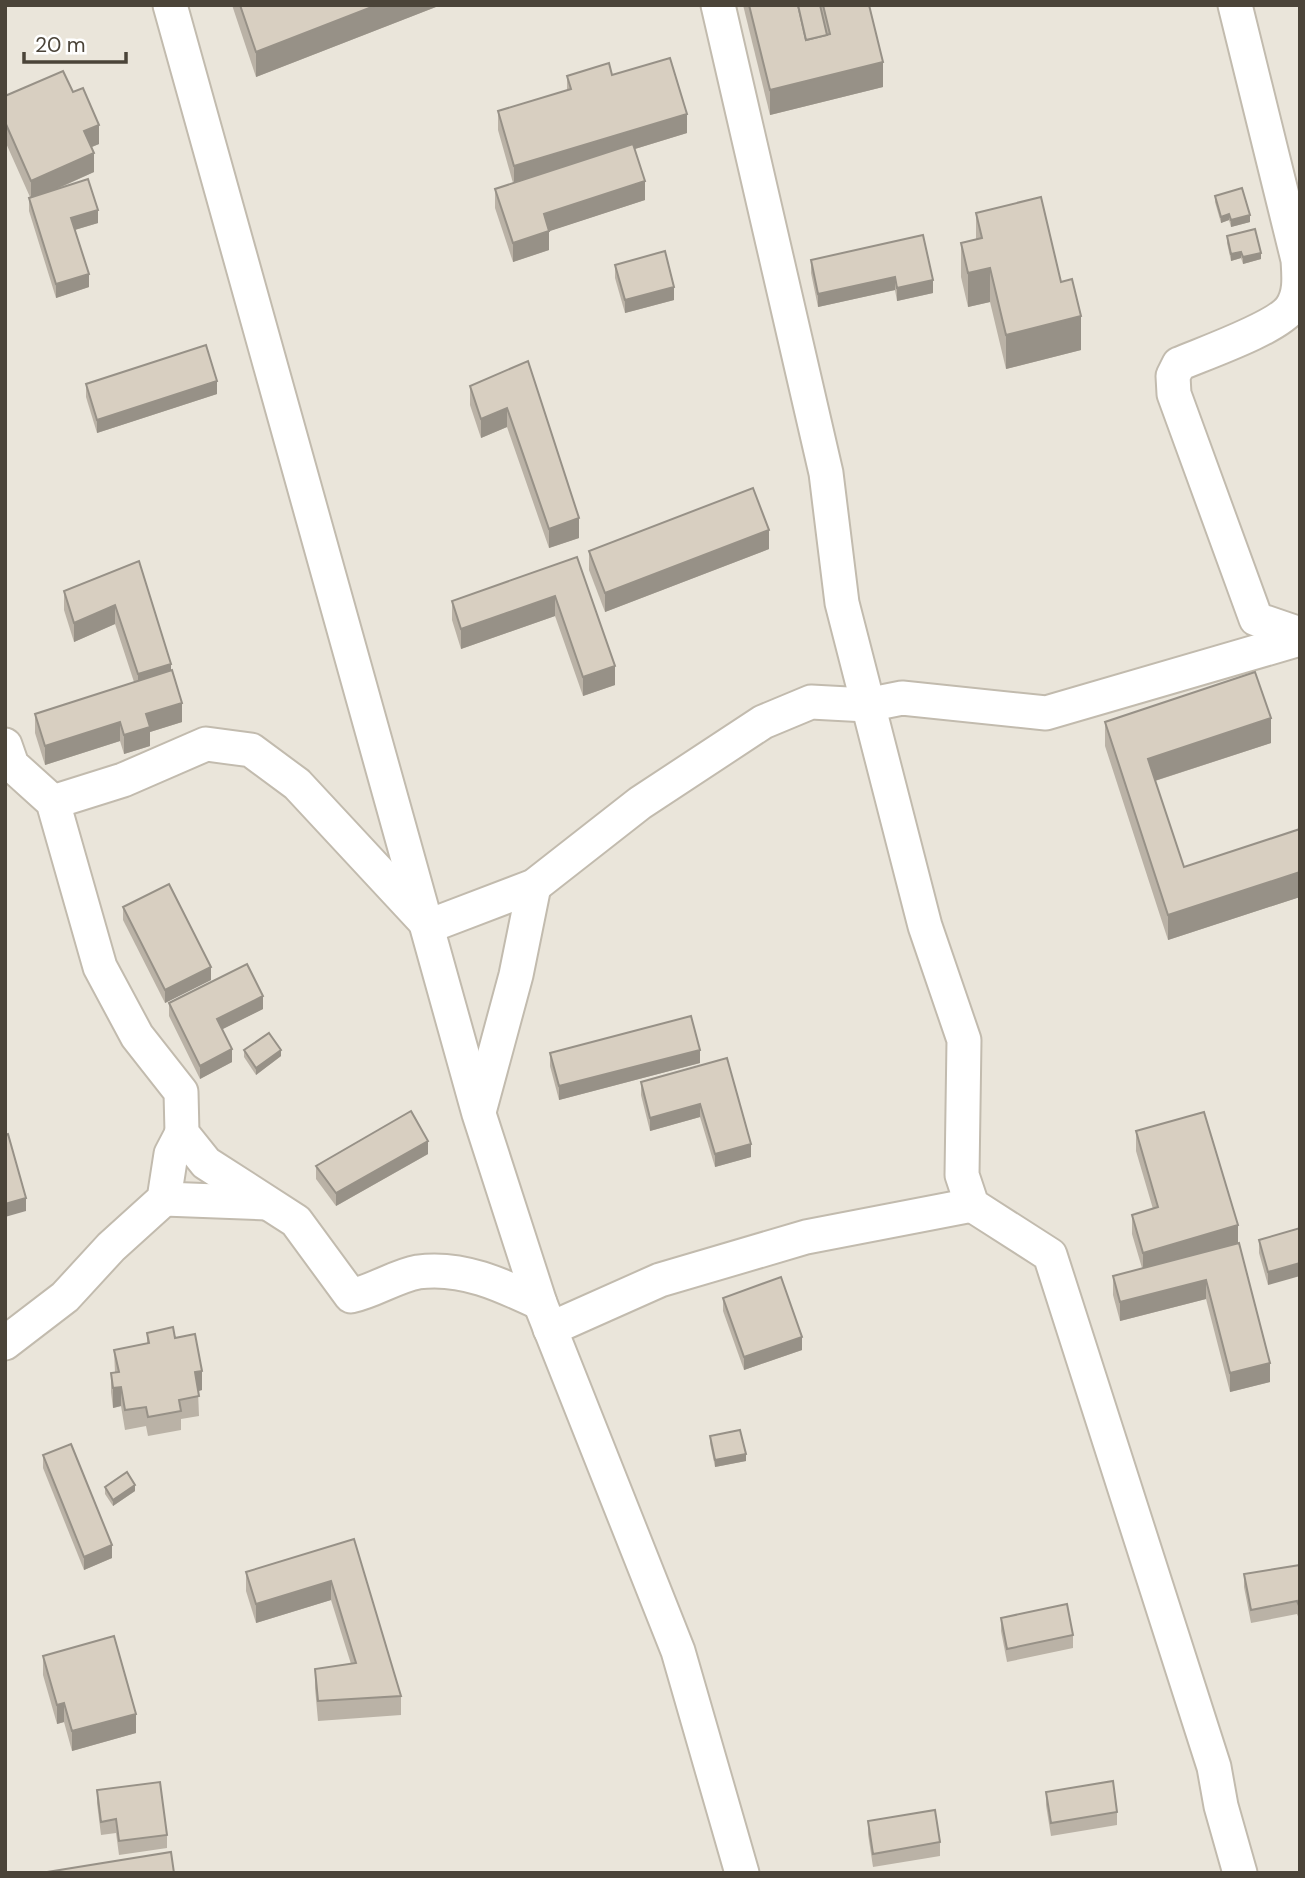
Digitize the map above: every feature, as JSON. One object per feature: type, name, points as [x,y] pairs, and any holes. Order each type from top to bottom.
[{"type":"street","points":[[170,5],[429,926],[479,1114],[545,1316],[678,1651],[742,1873]]},
{"type":"street","points":[[718,5],[826,473],[842,603],[925,926],[964,1041],[962,1175],[972,1205],[1050,1255],[1214,1767],[1221,1806],[1240,1873]]},
{"type":"street","points":[[1235,5],[1298,260],[1299,289],[1291,308],[1272,324],[1179,364],[1173,376],[1174,394],[1256,619],[1300,634]]},
{"type":"street","points":[[429,926],[534,886],[640,803],[763,722],[811,702],[867,705],[902,698],[1045,713],[1300,639]]},
{"type":"street","points":[[53,802],[123,780],[206,744],[251,750],[297,784],[429,926]]},
{"type":"street","points":[[8,761],[53,802],[100,967],[137,1036],[181,1092],[182,1133],[171,1154],[164,1199]]},
{"type":"street","points":[[479,1114],[516,975],[534,886]]},
{"type":"street","points":[[182,1133],[206,1163],[296,1221],[351,1296],[371,1292],[417,1272],[456,1272],[497,1283],[545,1316]]},
{"type":"street","points":[[5,1343],[65,1297],[111,1247],[164,1199],[190,1182],[206,1163]]},
{"type":"street","points":[[164,1199],[270,1203]]},
{"type":"street","points":[[545,1316],[806,1237],[972,1205]]},
{"type":"shaded area","points":[[5,5],[1300,5],[1300,1873],[5,1873]]},
{"type":"building","points":[[240,5],[377,5],[256,52]]},
{"type":"building","points":[[749,5],[798,5],[806,40],[830,34],[823,5],[869,5],[883,62],[770,90]]},
{"type":"building","points":[[798,5],[820,5],[827,35],[806,40]]},
{"type":"building","points":[[670,58],[687,114],[514,166],[498,111],[571,89],[567,76],[609,63],[612,75]]},
{"type":"building","points":[[63,71],[73,92],[83,88],[99,125],[84,131],[94,153],[31,181],[5,122],[5,96]]},
{"type":"building","points":[[633,144],[645,181],[544,214],[549,231],[513,243],[495,189]]},
{"type":"building","points":[[88,179],[98,210],[71,218],[89,274],[56,284],[29,198]]},
{"type":"building","points":[[1242,188],[1250,215],[1231,220],[1229,214],[1221,217],[1215,196]]},
{"type":"building","points":[[1041,197],[1061,282],[1072,279],[1081,316],[1006,335],[990,268],[968,273],[961,243],[982,238],[976,213]]},
{"type":"building","points":[[1255,229],[1261,253],[1243,257],[1241,252],[1231,254],[1227,236]]},
{"type":"building","points":[[923,235],[933,280],[897,288],[895,277],[818,294],[811,260]]},
{"type":"building","points":[[665,251],[674,287],[625,300],[615,265]]},
{"type":"building","points":[[206,345],[217,381],[97,420],[86,384]]},
{"type":"building","points":[[528,361],[579,518],[549,529],[507,408],[481,419],[470,386]]},
{"type":"building","points":[[753,488],[769,530],[605,593],[589,551]]},
{"type":"building","points":[[577,557],[615,666],[583,677],[555,596],[461,629],[452,601]]},
{"type":"building","points":[[139,561],[171,664],[138,674],[115,605],[74,623],[64,591]]},
{"type":"building","points":[[172,670],[182,703],[146,714],[150,727],[124,735],[120,722],[45,746],[35,714]]},
{"type":"building","points":[[1255,672],[1271,718],[1148,759],[1184,867],[1300,829],[1300,872],[1168,915],[1105,722]]},
{"type":"building","points":[[169,884],[211,967],[165,990],[123,907]]},
{"type":"building","points":[[247,964],[263,996],[217,1019],[232,1049],[200,1066],[169,1003]]},
{"type":"building","points":[[691,1016],[700,1050],[559,1086],[550,1053]]},
{"type":"building","points":[[269,1033],[281,1050],[256,1068],[244,1050]]},
{"type":"building","points":[[727,1058],[751,1144],[715,1154],[700,1104],[650,1118],[641,1082]]},
{"type":"building","points":[[411,1111],[428,1141],[336,1193],[316,1166]]},
{"type":"building","points":[[1204,1112],[1238,1225],[1143,1253],[1132,1215],[1158,1207],[1136,1131]]},
{"type":"building","points":[[8,1134],[26,1198],[5,1204],[5,1135]]},
{"type":"building","points":[[1300,1228],[1300,1263],[1268,1272],[1259,1240]]},
{"type":"building","points":[[1239,1243],[1270,1363],[1230,1373],[1206,1280],[1120,1302],[1113,1276]]},
{"type":"building","points":[[781,1277],[802,1337],[744,1357],[723,1298]]},
{"type":"building","points":[[173,1327],[175,1338],[195,1334],[202,1371],[195,1372],[199,1396],[179,1400],[181,1411],[148,1417],[146,1407],[125,1410],[121,1387],[113,1388],[111,1373],[119,1372],[114,1350],[149,1343],[147,1333]]},
{"type":"building","points":[[740,1430],[746,1454],[715,1460],[710,1436]]},
{"type":"building","points":[[71,1444],[112,1545],[84,1557],[43,1455]]},
{"type":"building","points":[[127,1472],[135,1485],[113,1500],[105,1487]]},
{"type":"building","points":[[354,1539],[401,1696],[318,1701],[315,1669],[356,1663],[331,1581],[256,1604],[246,1572]]},
{"type":"building","points":[[1300,1565],[1300,1608],[1297,1601],[1251,1610],[1244,1574]]},
{"type":"building","points":[[1067,1604],[1073,1635],[1007,1649],[1001,1618]]},
{"type":"building","points":[[114,1636],[136,1714],[72,1731],[64,1703],[57,1705],[43,1656]]},
{"type":"building","points":[[1113,1781],[1117,1812],[1051,1823],[1046,1792]]},
{"type":"building","points":[[160,1782],[167,1835],[119,1841],[116,1819],[101,1822],[97,1790]]},
{"type":"building","points":[[935,1810],[940,1842],[873,1854],[868,1821]]},
{"type":"building","points":[[171,1852],[174,1873],[41,1873]]}]
